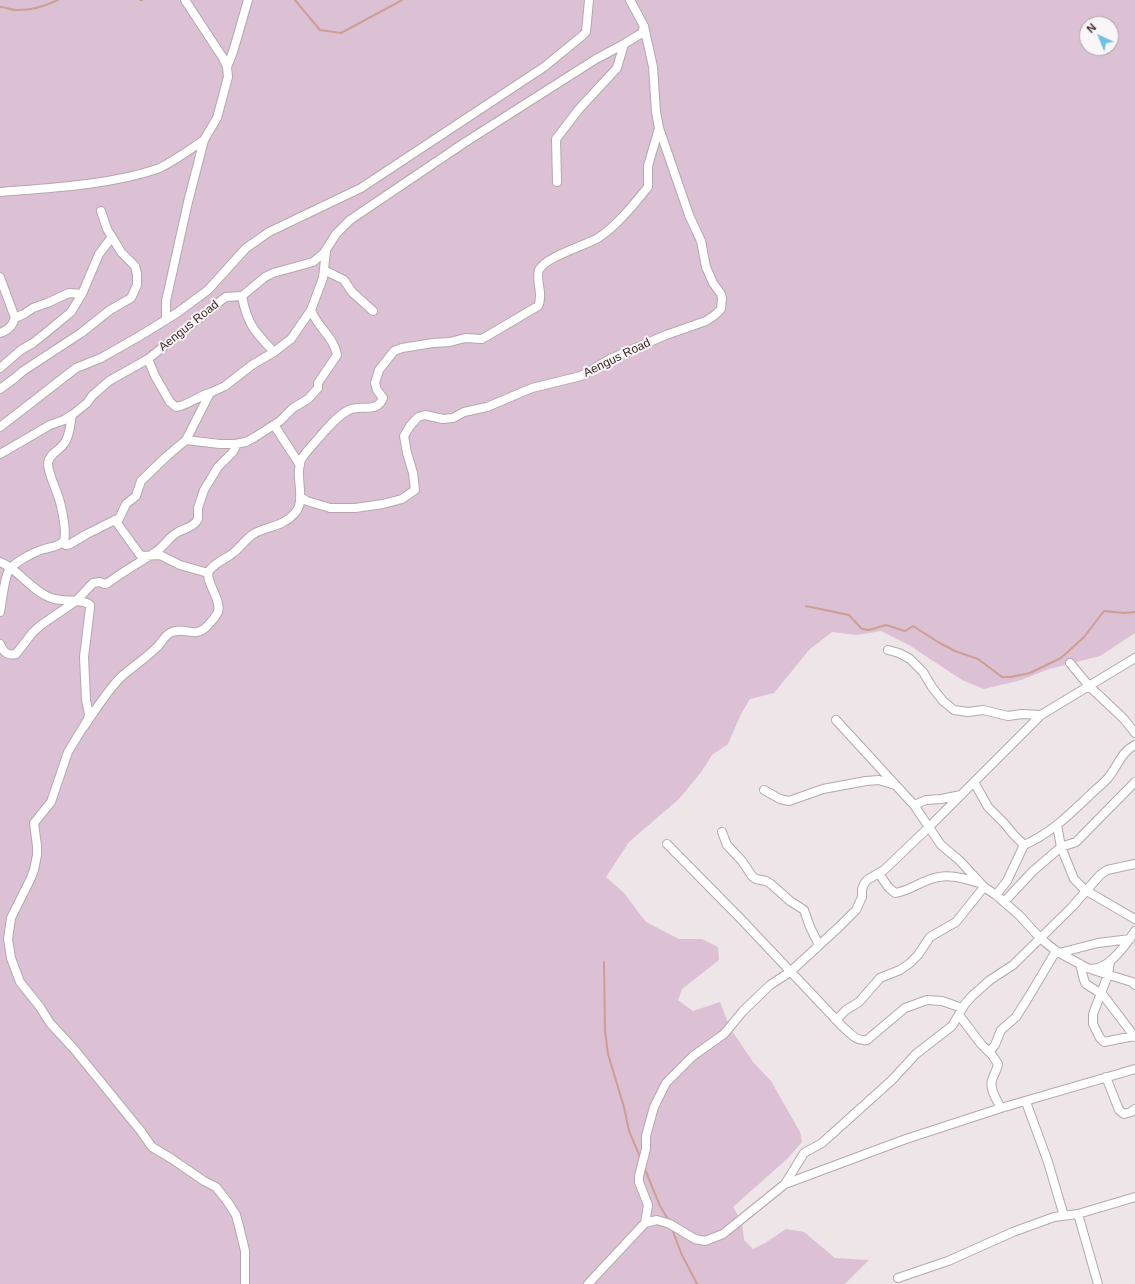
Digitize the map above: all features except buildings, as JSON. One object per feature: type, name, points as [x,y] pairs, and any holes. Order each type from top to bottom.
[{"type":"street","points":[[166,320],[166,301],[188,202],[204,140],[217,118],[228,77],[227,67],[223,58],[185,0]]},
{"type":"street","points":[[227,67],[233,52],[248,0]]},
{"type":"street","points":[[0,427],[76,368],[101,358],[166,320],[208,290],[246,248],[269,232],[361,188],[544,67],[586,32],[589,0]]},
{"type":"street","name":"Aengus Road","points":[[300,497],[307,501],[330,508],[340,509],[383,504],[402,499],[415,490],[413,473],[406,453],[404,436],[418,417],[425,414],[443,419],[453,418],[464,412],[487,407],[532,388],[581,376],[610,358],[666,335],[706,321],[721,309],[721,294],[713,283],[706,267],[701,241],[684,203],[659,128],[656,112],[653,67],[644,26],[630,0]]},
{"type":"street","points":[[274,352],[255,333],[245,311],[242,296],[265,277],[279,271],[313,262],[326,250],[343,226],[416,174],[596,59],[642,33],[644,26]]},
{"type":"street","points":[[557,182],[556,138],[617,68],[624,44]]},
{"type":"street","points":[[245,1284],[245,1251],[236,1215],[227,1201],[216,1187],[204,1181],[172,1158],[152,1147],[74,1049],[50,1023],[40,1007],[20,982],[8,950],[8,939],[11,918],[34,870],[37,846],[34,823],[51,802],[68,752],[106,696],[121,678],[157,648],[171,632],[201,632],[218,612],[218,604],[208,577],[208,573],[212,567],[238,550],[251,535],[282,524],[292,517],[300,506],[300,464],[315,442],[339,417],[350,409],[377,407],[381,403],[383,398],[377,390],[375,383],[379,370],[394,351],[402,348],[450,342],[466,338],[482,339],[538,306],[540,300],[538,272],[541,266],[550,260],[598,237],[622,217],[648,187],[648,166],[659,128]]},
{"type":"street","points":[[0,192],[65,186],[121,178],[158,168],[204,140]]},
{"type":"street","points":[[0,389],[23,371],[81,333],[110,310],[131,298],[137,285],[135,266],[121,252],[107,230],[101,211]]},
{"type":"street","points":[[0,368],[21,350],[48,332],[71,312],[82,294],[99,254],[112,237]]},
{"type":"street","points":[[148,359],[155,376],[170,402],[176,407],[184,406],[202,395],[224,386],[291,339],[313,307],[313,303],[321,284],[326,250]]},
{"type":"street","points":[[324,270],[344,280],[352,292],[373,311]]},
{"type":"street","points":[[0,276],[15,318],[13,325],[0,333]]},
{"type":"street","points":[[15,318],[33,308],[69,293],[82,294]]},
{"type":"street","name":"Aengus Road","points":[[0,454],[50,425],[64,420],[72,415],[87,403],[92,396],[109,381],[148,359],[226,297],[242,296]]},
{"type":"street","points":[[186,440],[220,444],[246,442],[274,425],[293,408],[308,399],[318,388],[318,383],[337,356],[337,351],[331,339],[319,326],[311,310]]},
{"type":"street","points":[[0,612],[7,574],[11,568],[33,554],[62,543],[66,545],[70,544],[119,519],[126,504],[136,496],[141,481],[186,440],[210,393]]},
{"type":"street","points":[[62,543],[65,538],[59,498],[48,463],[50,457],[65,443],[69,432],[72,415]]},
{"type":"street","points":[[274,425],[300,464]]},
{"type":"street","points":[[1,649],[8,654],[16,654],[33,632],[76,601],[93,584],[100,582],[108,584],[159,550],[170,538],[179,532],[184,531],[197,521],[198,508],[204,490],[218,467],[233,452],[236,446],[235,444]]},
{"type":"street","points":[[115,520],[138,553],[144,556],[160,555],[180,565],[208,573]]},
{"type":"street","points":[[0,562],[15,570],[39,592],[51,598],[63,601],[88,603],[90,608],[84,657],[86,700],[89,714],[84,728]]},
{"type":"street","points":[[888,650],[899,653],[910,659],[923,672],[943,701],[954,710],[968,712],[983,710],[1008,716],[1022,714],[1041,715]]},
{"type":"street","points":[[645,1223],[648,1205],[639,1182],[639,1176],[646,1149],[646,1136],[654,1107],[663,1088],[677,1070],[693,1056],[724,1034],[743,1011],[762,993],[778,979],[790,972],[856,910],[862,898],[862,889],[864,884],[879,874],[929,827],[1041,715],[1135,658]]},
{"type":"street","points":[[1070,663],[1089,686],[1124,719],[1135,733]]},
{"type":"street","points":[[836,720],[914,805],[942,845],[959,860],[982,885],[1019,914],[1040,938],[1057,952],[1080,964],[1093,970],[1132,982],[1135,985]]},
{"type":"street","points":[[996,895],[1007,881],[1024,845],[1048,832],[1069,816],[1108,778],[1119,759],[1129,748],[1135,745]]},
{"type":"street","points":[[764,790],[780,799],[789,801],[823,788],[866,781],[878,780],[895,785]]},
{"type":"street","points":[[974,782],[988,807],[1004,822],[1024,845]]},
{"type":"street","points":[[1004,902],[1032,871],[1061,847],[1076,842],[1135,782]]},
{"type":"street","points":[[914,805],[926,800],[941,799],[962,794]]},
{"type":"street","points":[[1058,825],[1061,847],[1074,879],[1085,890],[1135,920]]},
{"type":"street","points":[[722,832],[727,845],[742,861],[752,876],[771,884],[790,902],[804,910],[819,945]]},
{"type":"street","points":[[667,844],[740,918],[836,1020],[861,1041],[867,1040],[890,1019],[905,1008],[927,1000],[942,1001],[961,1012],[981,1044],[998,1064],[992,1081],[992,1086],[993,1093],[1001,1108]]},
{"type":"street","points":[[785,1184],[804,1153],[822,1143],[892,1080],[916,1054],[952,1026],[978,991],[990,980],[1013,965],[1072,907],[1085,890],[1100,875],[1107,870],[1135,864]]},
{"type":"street","points":[[879,874],[889,888],[895,893],[901,893],[930,879],[940,876],[982,885]]},
{"type":"street","points":[[836,1020],[846,1010],[859,1002],[880,978],[900,970],[910,963],[918,955],[930,937],[956,922],[982,885]]},
{"type":"street","points":[[1093,970],[1110,961],[1130,939],[1135,931]]},
{"type":"street","points":[[989,1052],[995,1045],[1001,1030],[1016,1017],[1057,952],[1098,943],[1130,939]]},
{"type":"street","points":[[1080,964],[1086,984],[1101,994],[1134,1037],[1104,1042],[1093,1024],[1093,1014],[1101,994],[1108,975],[1110,961]]},
{"type":"street","points":[[588,1284],[645,1223],[657,1220],[670,1224],[695,1239],[705,1241],[723,1234],[785,1184],[906,1139],[1001,1108],[1026,1102],[1106,1076],[1135,1069]]},
{"type":"street","points":[[1106,1076],[1119,1110],[1124,1114],[1127,1114],[1135,1109]]},
{"type":"street","points":[[1026,1102],[1048,1162],[1064,1216]]},
{"type":"street","points":[[898,1278],[948,1262],[1013,1232],[1054,1217],[1078,1214],[1135,1197]]},
{"type":"street","points":[[1078,1214],[1098,1284]]},
{"type":"shaded area","points":[[0,0],[1135,0],[1135,633],[1100,656],[1049,669],[1021,680],[984,689],[962,680],[909,645],[881,631],[857,635],[832,632],[809,650],[774,693],[750,699],[741,714],[728,744],[712,755],[702,771],[679,799],[629,842],[606,877],[624,893],[646,922],[679,939],[702,939],[718,947],[719,960],[682,989],[678,1000],[693,1011],[720,1002],[730,1028],[753,1062],[771,1081],[800,1132],[802,1142],[787,1159],[733,1207],[742,1222],[744,1240],[753,1249],[786,1229],[804,1232],[835,1258],[869,1260],[845,1284],[0,1284]]},
{"type":"waterway","points":[[0,7],[14,10],[27,10],[58,0]]},
{"type":"waterway","points":[[295,0],[320,30],[341,33],[402,0]]},
{"type":"waterway","points":[[806,606],[849,615],[862,629],[869,630],[886,625],[905,631],[913,626],[955,651],[978,659],[1002,677],[1011,677],[1030,673],[1061,658],[1084,637],[1104,611],[1124,613],[1135,612]]},
{"type":"waterway","points":[[604,962],[605,1031],[608,1054],[624,1107],[629,1131],[641,1159]]},
{"type":"waterway","points":[[644,1167],[660,1206],[669,1221]]},
{"type":"waterway","points":[[672,1229],[681,1253],[697,1284]]}]
